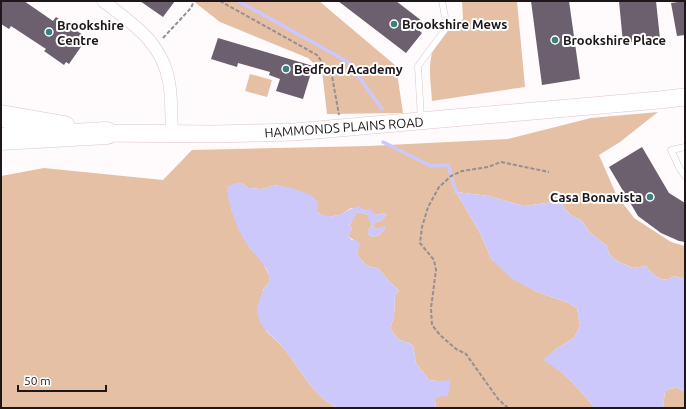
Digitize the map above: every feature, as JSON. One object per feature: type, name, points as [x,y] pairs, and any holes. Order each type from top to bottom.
[{"type":"highway","points":[[1,116],[102,133]]},
{"type":"highway","points":[[1,139],[102,133]]},
{"type":"main road","name":"HAMMONDS PLAINS ROAD","points":[[1,130],[172,134],[294,132],[659,100],[685,96]]},
{"type":"street","points":[[103,1],[143,32],[155,46],[164,63],[169,81],[172,134]]},
{"type":"lane","points":[[421,121],[418,66],[447,27],[442,1]]},
{"type":"lane","points":[[685,147],[671,150],[685,176]]},
{"type":"path","points":[[155,46],[191,8],[194,1]]},
{"type":"path","points":[[220,1],[317,55],[332,76],[342,128]]},
{"type":"path","points":[[508,408],[498,399],[466,354],[456,349],[440,335],[432,325],[431,308],[436,270],[434,260],[420,243],[422,227],[428,207],[439,187],[451,176],[462,171],[488,167],[501,162],[549,172]]},
{"type":"shaded area","points":[[193,1],[319,1],[396,66],[403,113],[327,114],[322,71],[308,58],[220,22]]},
{"type":"shaded area","points":[[462,1],[517,1],[525,87],[432,101],[430,74],[432,53],[439,39],[463,19]]},
{"type":"shaded area","points":[[250,74],[272,80],[267,97],[245,91]]},
{"type":"shaded area","points":[[658,112],[620,142],[599,155],[616,194],[634,218],[671,242],[685,246],[685,279],[674,276],[666,280],[658,278],[646,266],[633,268],[617,261],[609,254],[607,246],[589,232],[581,220],[572,216],[565,209],[561,201],[524,206],[488,196],[456,192],[479,231],[492,260],[535,291],[566,302],[577,308],[580,326],[574,338],[556,349],[544,360],[565,375],[595,408],[436,408],[435,401],[437,381],[429,380],[416,363],[413,345],[398,339],[390,329],[394,316],[395,295],[399,291],[378,268],[368,266],[363,262],[357,253],[359,244],[348,236],[352,228],[349,226],[358,212],[369,215],[372,224],[368,234],[372,237],[379,235],[385,229],[384,227],[376,229],[373,227],[375,222],[381,221],[386,215],[384,213],[377,215],[362,209],[351,208],[340,215],[326,217],[276,185],[262,189],[248,188],[242,183],[236,183],[231,209],[249,247],[263,263],[269,275],[269,282],[263,290],[266,331],[282,346],[322,398],[339,408],[1,408],[1,176],[44,168],[163,180],[192,150],[368,146],[508,139],[591,118]]},
{"type":"shaded area","points":[[242,183],[248,188],[262,189],[276,185],[292,188],[311,195],[318,202],[317,212],[324,215],[338,215],[358,206],[366,211],[370,208],[377,215],[384,213],[386,215],[381,221],[375,222],[373,227],[376,229],[385,226],[385,229],[379,235],[372,237],[368,234],[372,224],[368,219],[369,215],[358,212],[349,225],[352,230],[348,236],[360,244],[357,253],[363,262],[368,266],[378,268],[399,291],[395,295],[394,316],[390,329],[398,339],[413,345],[416,363],[429,380],[450,380],[448,396],[436,397],[436,408],[339,408],[322,398],[282,346],[264,328],[259,320],[258,306],[269,281],[269,276],[264,265],[246,242],[234,218],[229,201],[227,186]]},
{"type":"shaded area","points":[[456,192],[488,196],[524,206],[561,201],[565,209],[572,216],[581,220],[589,232],[607,246],[609,254],[617,261],[633,268],[646,266],[658,278],[666,280],[674,276],[685,279],[685,392],[676,387],[665,391],[663,408],[595,408],[565,375],[543,360],[556,349],[574,338],[580,326],[577,308],[566,302],[535,291],[512,279],[492,260],[479,231]]},
{"type":"shaded area","points":[[676,387],[685,392],[685,408],[663,408],[665,391]]},
{"type":"building","name":"Brookshire Centre","points":[[1,1],[24,1],[53,21],[56,17],[83,35],[81,38],[85,41],[69,64],[66,62],[64,65],[44,51],[46,49],[11,26],[9,29],[1,24]]},
{"type":"building","points":[[140,1],[175,1],[163,17]]},
{"type":"building","name":"Brookshire Mews","points":[[338,1],[396,1],[422,21],[416,28],[422,33],[406,53]]},
{"type":"building","name":"Brookshire Place","points":[[531,1],[569,1],[580,79],[542,85]]},
{"type":"building","name":"Brookshire Place","points":[[619,1],[656,1],[660,39],[623,43]]},
{"type":"building","points":[[685,1],[685,35],[677,36],[671,3]]},
{"type":"building","name":"Bedford Academy","points":[[218,38],[313,66],[303,99],[276,91],[280,79],[269,75],[270,72],[238,63],[237,67],[211,59]]},
{"type":"building","name":"Casa Bonavista","points":[[642,147],[669,193],[685,203],[685,242],[661,233],[638,216],[609,167]]},
{"type":"waterway","points":[[238,1],[348,62],[382,109]]},
{"type":"waterway","points":[[383,142],[431,166],[448,165],[456,192]]},
{"type":"place","name":"Brookshire Mews","points":[[394,24]]},
{"type":"place","name":"Brookshire Centre","points":[[49,32]]},
{"type":"place","name":"Brookshire Place","points":[[555,40]]},
{"type":"place","name":"Bedford Academy","points":[[286,69]]},
{"type":"place","name":"Casa Bonavista","points":[[650,197]]}]
